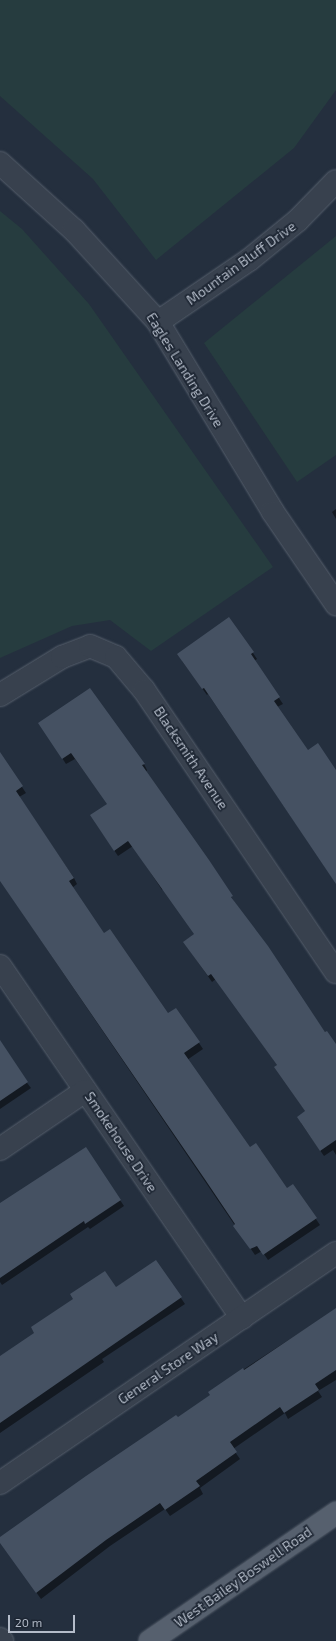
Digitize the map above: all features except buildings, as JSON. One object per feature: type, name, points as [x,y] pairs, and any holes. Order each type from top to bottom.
[{"type":"main road","name":"West Bailey Boswell Road","points":[[150,1641],[336,1513]]},
{"type":"street","name":"Eagles Landing Drive","points":[[0,163],[74,230],[158,322],[273,512],[336,604]]},
{"type":"street","name":"Mountain Bluff Drive","points":[[158,322],[255,255],[298,220],[336,181]]},
{"type":"street","name":"Blacksmith Avenue","points":[[0,695],[62,657],[90,646],[116,657],[144,690],[333,960]]},
{"type":"street","name":"Smokehouse Drive","points":[[0,966],[242,1318]]},
{"type":"street","points":[[0,1149],[85,1091]]},
{"type":"street","name":"General Store Way","points":[[0,1483],[336,1253]]},
{"type":"green space","points":[[0,0],[336,0],[336,90],[294,148],[156,260],[93,179],[0,96]]},
{"type":"green space","points":[[0,211],[22,229],[89,304],[273,567],[151,651],[110,620],[72,626],[0,658]]},
{"type":"green space","points":[[336,236],[336,455],[297,482],[204,343]]}]
